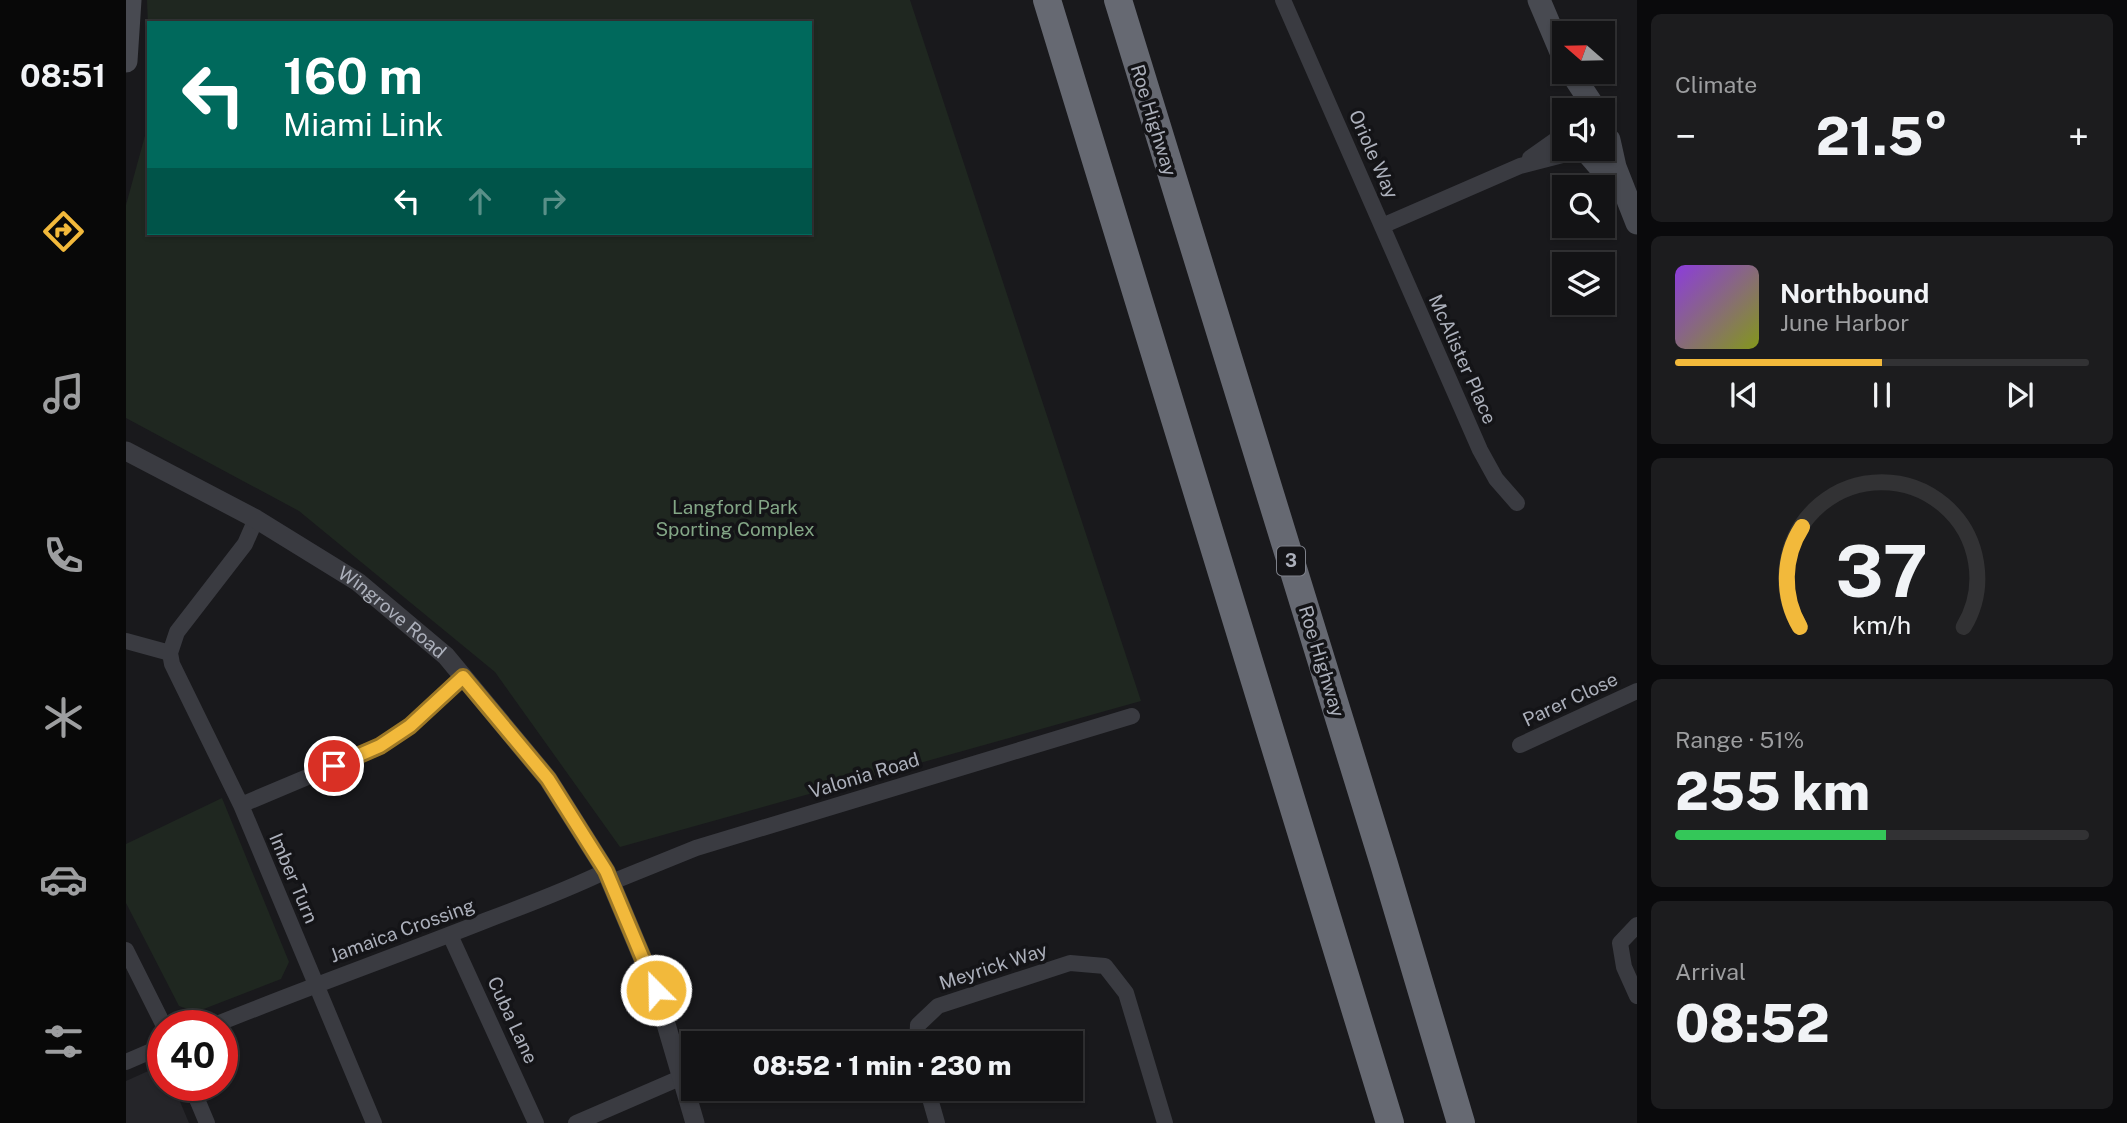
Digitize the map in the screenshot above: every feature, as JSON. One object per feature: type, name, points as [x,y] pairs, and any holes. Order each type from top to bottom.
[{"type":"highway","points":[[1047,0],[1390,1123]]},
{"type":"highway","name":"Roe Highway","points":[[1118,0],[1461,1123]]},
{"type":"main road","points":[[126,61],[130,0]]},
{"type":"main road","points":[[1539,0],[1552,31]]},
{"type":"main road","points":[[1613,161],[1637,223]]},
{"type":"street","name":"Oriole Way","points":[[1283,0],[1382,226],[1520,166],[1552,158]]},
{"type":"street","name":"Oriole Way","points":[[1520,166],[1552,143]]},
{"type":"street","name":"McAlister Place","points":[[1382,226],[1480,450],[1496,479],[1517,503]]},
{"type":"street","name":"Wingrove Road","points":[[126,451],[256,519],[358,582],[446,656],[548,779],[609,877],[656,990],[695,1123]]},
{"type":"street","points":[[126,641],[170,653],[177,632],[245,544],[256,519]]},
{"type":"street","name":"Imber Turn","points":[[170,653],[172,664],[241,805],[374,1123]]},
{"type":"street","points":[[241,805],[380,746],[410,726],[463,677]]},
{"type":"street","name":"Parer Close","points":[[1520,745],[1637,691]]},
{"type":"street","name":"Valonia Road","points":[[609,877],[696,848],[1132,716]]},
{"type":"street","name":"Jamaica Crossing","points":[[238,1016],[582,883],[609,877]]},
{"type":"street","points":[[1637,925],[1619,943],[1624,967],[1637,996]]},
{"type":"street","name":"Cuba Lane","points":[[450,935],[536,1123]]},
{"type":"street","points":[[126,950],[156,1010]]},
{"type":"street","name":"Meyrick Way","points":[[918,1031],[918,1025],[938,1006],[1070,963],[1105,966],[1126,993],[1166,1123]]},
{"type":"street","points":[[126,1062],[147,1053]]},
{"type":"street","points":[[576,1123],[680,1078]]},
{"type":"street","points":[[198,1101],[207,1123]]},
{"type":"street","points":[[931,1101],[937,1123]]},
{"type":"shaded area","points":[[147,1072],[147,1101],[180,1101],[189,1123],[126,1123],[126,1081]]},
{"type":"green space","name":"Langford Park Sporting Complex","points":[[147,0],[910,0],[1141,701],[620,847],[495,672],[299,511],[126,418],[126,205],[147,128],[147,235],[812,235],[812,21],[148,21]]},
{"type":"green space","points":[[222,798],[289,962],[281,979],[201,1010],[179,1006],[126,903],[126,844]]},
{"type":"route","points":[[334,766],[380,746],[410,726],[463,677],[548,779],[606,871],[656,990]]}]
